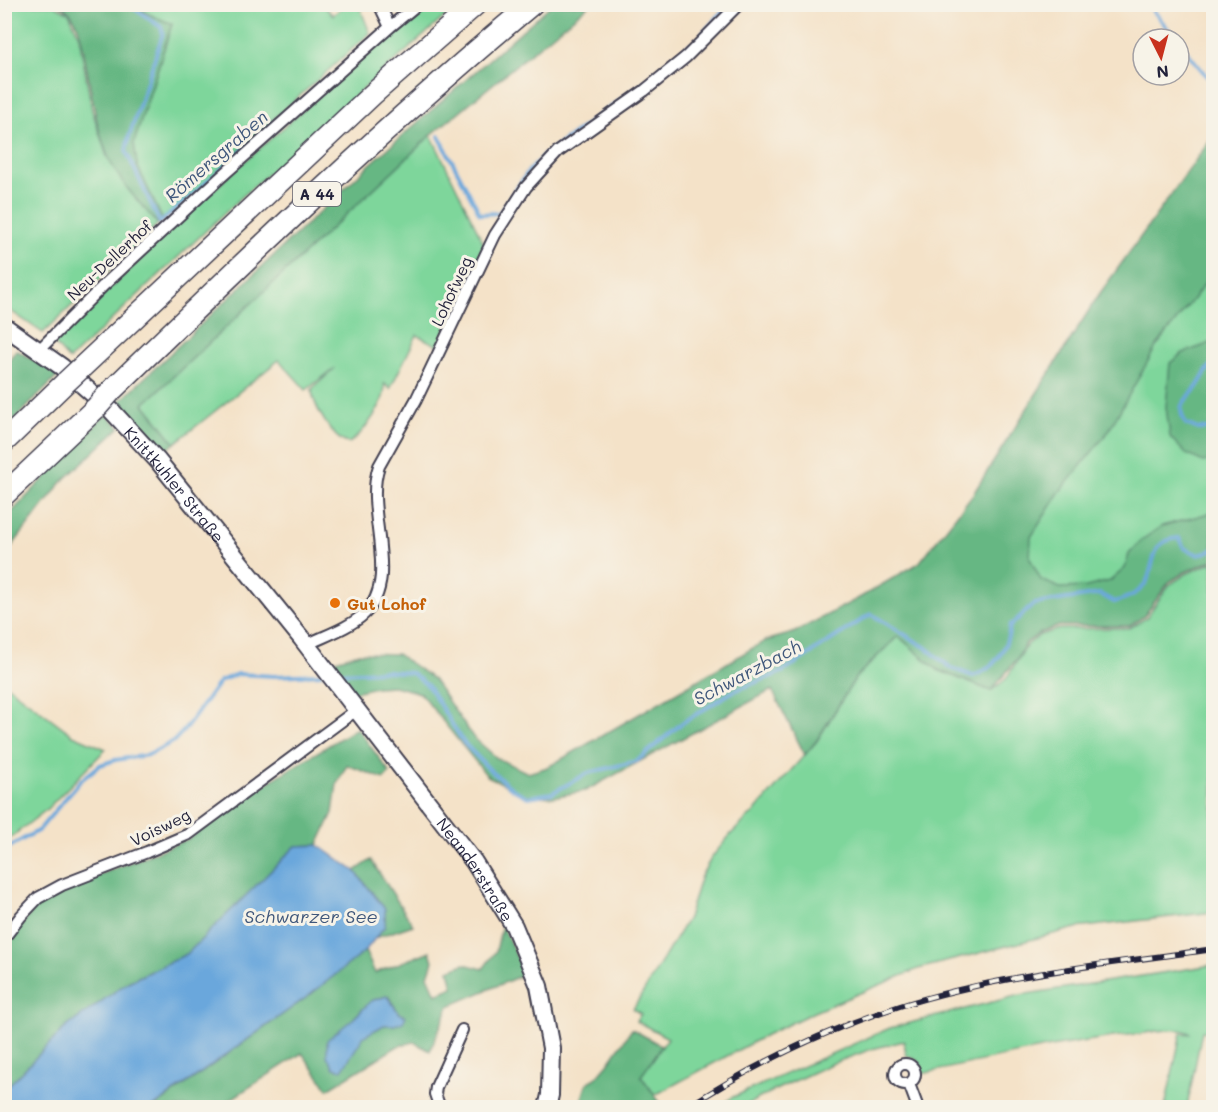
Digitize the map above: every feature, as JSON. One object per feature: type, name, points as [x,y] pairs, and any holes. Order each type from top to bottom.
[{"type":"highway","name":"A 44","points":[[4,442],[373,94],[476,4]]},
{"type":"highway","name":"A 44","points":[[4,495],[358,156],[532,4]]},
{"type":"street","points":[[379,4],[390,27]]},
{"type":"street","name":"Neu-Dellerhof","points":[[39,350],[104,285],[221,177],[418,4]]},
{"type":"street","name":"Lohofweg","points":[[306,645],[363,615],[373,601],[380,584],[381,568],[373,491],[379,466],[416,400],[495,235],[526,187],[558,152],[644,91],[680,62],[739,4]]},
{"type":"street","name":"Knittkuhler Straße","points":[[4,326],[62,367],[127,426],[158,461],[321,664]]},
{"type":"street","name":"Neanderstraße","points":[[321,664],[474,862],[514,926],[539,986],[551,1048],[550,1095],[547,1107]]},
{"type":"street","name":"Voisweg","points":[[4,938],[38,898],[49,891],[189,834],[356,711]]},
{"type":"street","points":[[440,1107],[435,1094],[436,1087],[462,1030]]},
{"type":"street","points":[[909,1084],[918,1107]]},
{"type":"green space","points":[[5,5],[55,5],[69,13],[79,36],[92,110],[107,157],[127,188],[158,224],[43,333],[5,307]]},
{"type":"green space","points":[[60,5],[138,5],[146,13],[172,24],[134,143],[137,165],[163,221],[158,224],[130,191],[111,163],[97,121],[82,40],[72,16]]},
{"type":"green space","points":[[138,5],[323,5],[333,15],[345,5],[359,5],[370,33],[163,221],[137,165],[134,143],[172,24],[146,13]]},
{"type":"green space","points":[[426,5],[458,5],[244,195],[69,360],[53,342],[224,180],[392,31]]},
{"type":"green space","points":[[551,5],[589,5],[431,135],[144,404],[175,443],[163,453],[118,403],[368,166]]},
{"type":"green space","points":[[431,135],[484,244],[438,346],[417,335],[390,389],[384,383],[383,398],[374,416],[349,443],[343,441],[331,429],[313,396],[312,389],[335,368],[306,390],[279,360],[175,443],[144,404]]},
{"type":"green space","points":[[1213,136],[1213,265],[1204,285],[1156,347],[1108,432],[1058,494],[1031,537],[1030,558],[1041,580],[1060,588],[1086,587],[1110,581],[1125,568],[1129,554],[1143,539],[1162,526],[1213,512],[1213,560],[1169,582],[1144,616],[1129,626],[1059,626],[1040,633],[1026,643],[1017,659],[991,691],[938,670],[898,636],[856,677],[817,740],[805,755],[772,690],[585,791],[553,797],[526,795],[487,776],[420,693],[394,686],[376,687],[350,693],[329,662],[359,653],[397,654],[433,679],[473,737],[497,758],[528,773],[548,767],[765,641],[793,633],[919,563],[973,494],[1098,296]]},
{"type":"green space","points":[[1213,248],[1213,549],[1075,610],[950,661]]},
{"type":"green space","points":[[1213,342],[1213,460],[1203,462],[1186,454],[1170,437],[1166,407],[1170,363],[1183,353]]},
{"type":"green space","points":[[16,350],[37,362],[46,361],[62,372],[5,429],[5,366]]},
{"type":"green space","points":[[106,414],[120,427],[62,482],[5,555],[5,519]]},
{"type":"green space","points":[[1213,562],[1213,912],[1076,928],[918,969],[814,1012],[766,1035],[655,1095],[641,1076],[668,1038],[636,1021],[641,1014],[633,1009],[688,918],[701,876],[712,857],[731,834],[756,810],[817,741],[856,677],[898,636],[938,670],[991,691],[1006,679],[1027,645],[1040,635],[1059,629],[1129,628],[1146,618],[1169,585],[1186,574]]},
{"type":"green space","points":[[5,684],[73,735],[106,749],[46,810],[5,842]]},
{"type":"green space","points":[[357,728],[390,773],[384,779],[347,765],[337,784],[333,813],[318,845],[296,846],[187,954],[128,982],[65,1028],[5,1089],[4,947],[35,907],[64,889],[188,839],[252,792]]},
{"type":"green space","points":[[371,860],[413,925],[375,938],[385,926],[385,909],[355,871]]},
{"type":"green space","points":[[502,925],[525,974],[449,1006],[430,1051],[414,1042],[398,1046],[328,1089],[302,1053],[219,1107],[153,1108],[311,994],[365,951],[375,973],[430,951],[433,961],[428,976],[436,994],[453,987],[449,970],[464,964],[483,969],[496,951]],"holes":[[[388,996],[399,1013],[395,1025],[384,1025],[364,1036],[354,1018],[371,1001]]]},
{"type":"green space","points":[[1213,965],[1213,1032],[1202,1031],[1187,1107],[1165,1107],[1181,1033],[1191,1034],[1172,1030],[1055,1046],[922,1074],[920,1062],[906,1055],[904,1041],[872,1049],[831,1064],[742,1107],[718,1107],[733,1097],[890,1028],[1020,995]]},
{"type":"green space","points":[[632,1029],[662,1046],[641,1076],[663,1107],[579,1107],[587,1083],[596,1078],[608,1064]]},
{"type":"water","name":"Schwarzer See","points":[[318,845],[355,871],[385,909],[385,926],[365,951],[311,994],[153,1107],[5,1107],[5,1089],[65,1028],[128,982],[187,954],[296,846]]},
{"type":"water","points":[[387,996],[399,1013],[406,1016],[403,1022],[384,1025],[364,1036],[342,1070],[334,1068],[327,1056],[327,1040],[371,1001]]},
{"type":"waterway","name":"Römersgraben","points":[[122,4],[135,9],[161,27],[163,33],[126,151],[160,223],[281,117]]},
{"type":"waterway","name":"Römersgraben","points":[[703,33],[730,4]]},
{"type":"waterway","name":"Römersgraben","points":[[1148,4],[1166,27]]},
{"type":"waterway","name":"Römersgraben","points":[[658,73],[691,44]]},
{"type":"waterway","name":"Römersgraben","points":[[1191,57],[1214,85]]},
{"type":"waterway","name":"Römersgraben","points":[[439,136],[480,214],[500,213],[528,172],[547,153],[650,79]]},
{"type":"waterway","name":"Schwarzbach","points":[[1214,362],[1183,403],[1181,411],[1186,424],[1198,429],[1214,429]]},
{"type":"waterway","name":"Schwarzbach","points":[[335,673],[387,671],[412,673],[428,686],[464,743],[490,770],[514,790],[528,797],[552,793],[588,773],[637,761],[682,723],[732,692],[782,672],[871,614],[925,647],[951,668],[973,676],[994,663],[1003,650],[1010,626],[1034,604],[1100,594],[1114,602],[1136,593],[1146,583],[1158,548],[1169,540],[1179,538],[1184,548],[1199,555],[1214,549]]},
{"type":"waterway","name":"Schwarzbach","points":[[4,850],[39,830],[80,781],[100,765],[115,760],[148,755],[174,741],[220,681],[237,674],[274,676],[321,674]]},
{"type":"railway","points":[[686,1108],[737,1077],[817,1037],[900,1006],[1016,978],[1214,949]]},
{"type":"place","name":"Gut Lohof","points":[[335,603]]}]
